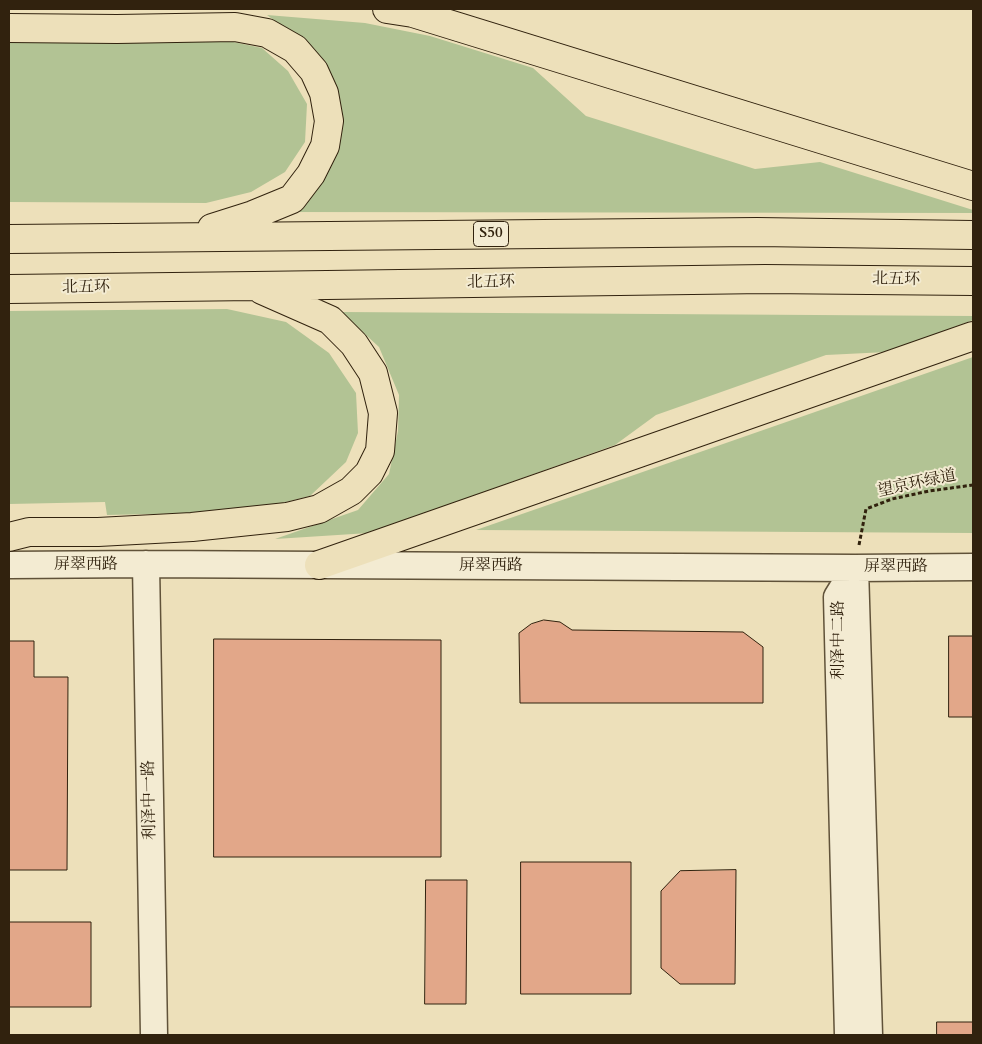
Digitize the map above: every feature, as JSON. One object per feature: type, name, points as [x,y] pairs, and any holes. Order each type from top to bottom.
[{"type":"highway","points":[[387,9],[413,13],[973,186]]},
{"type":"highway","points":[[9,28],[117,29],[235,26],[267,33],[295,49],[314,71],[324,94],[329,121],[326,146],[312,174],[292,199],[253,215],[187,237]]},
{"type":"highway","name":"S50","points":[[9,239],[757,232],[973,235]]},
{"type":"highway","name":"北五环","points":[[9,289],[764,279],[973,281]]},
{"type":"highway","points":[[9,537],[29,532],[98,532],[192,527],[286,517],[320,508],[351,491],[369,474],[380,451],[383,413],[373,373],[354,344],[330,320],[254,286]]},
{"type":"highway","points":[[320,565],[973,336]]},
{"type":"street","name":"利泽中一路","points":[[146,564],[154,1035]]},
{"type":"street","name":"屏翠西路","points":[[9,565],[973,567]]},
{"type":"street","name":"利泽中二路","points":[[848,1035],[837,597],[855,568]]},
{"type":"street","name":"利泽中二路","points":[[855,568],[869,1035]]},
{"type":"path","name":"望京环绿道","points":[[855,568],[866,510],[892,499],[929,491],[973,485]]},
{"type":"green space","points":[[267,15],[365,23],[430,36],[533,68],[586,116],[755,169],[820,162],[973,210],[973,213],[289,212],[337,147],[312,49]]},
{"type":"green space","points":[[9,37],[214,38],[262,48],[288,71],[307,104],[305,142],[285,172],[251,192],[206,203],[9,202]]},
{"type":"green space","points":[[227,309],[286,322],[329,353],[356,393],[358,433],[346,462],[310,496],[246,512],[107,515],[105,502],[9,504],[9,311]]},
{"type":"green space","points":[[341,312],[973,316],[973,320],[887,352],[826,355],[656,415],[615,445],[369,533],[275,539],[358,510],[389,474],[398,431],[399,395],[379,347]]},
{"type":"green space","points":[[973,357],[973,533],[476,530]]},
{"type":"building","points":[[544,620],[560,622],[572,630],[743,632],[763,647],[763,703],[520,703],[519,633],[531,624]]},
{"type":"building","points":[[949,636],[973,636],[973,717],[949,717]]},
{"type":"building","points":[[214,639],[441,640],[441,857],[214,857]]},
{"type":"building","points":[[9,641],[34,641],[34,677],[68,677],[67,870],[9,870]]},
{"type":"building","points":[[521,862],[631,862],[631,994],[521,994]]},
{"type":"building","points":[[736,870],[735,984],[680,984],[661,968],[661,891],[680,871]]},
{"type":"building","points":[[426,880],[467,880],[466,1004],[425,1004]]},
{"type":"building","points":[[9,922],[91,922],[91,1007],[9,1007]]},
{"type":"building","points":[[937,1022],[973,1022],[973,1035],[937,1035]]}]
